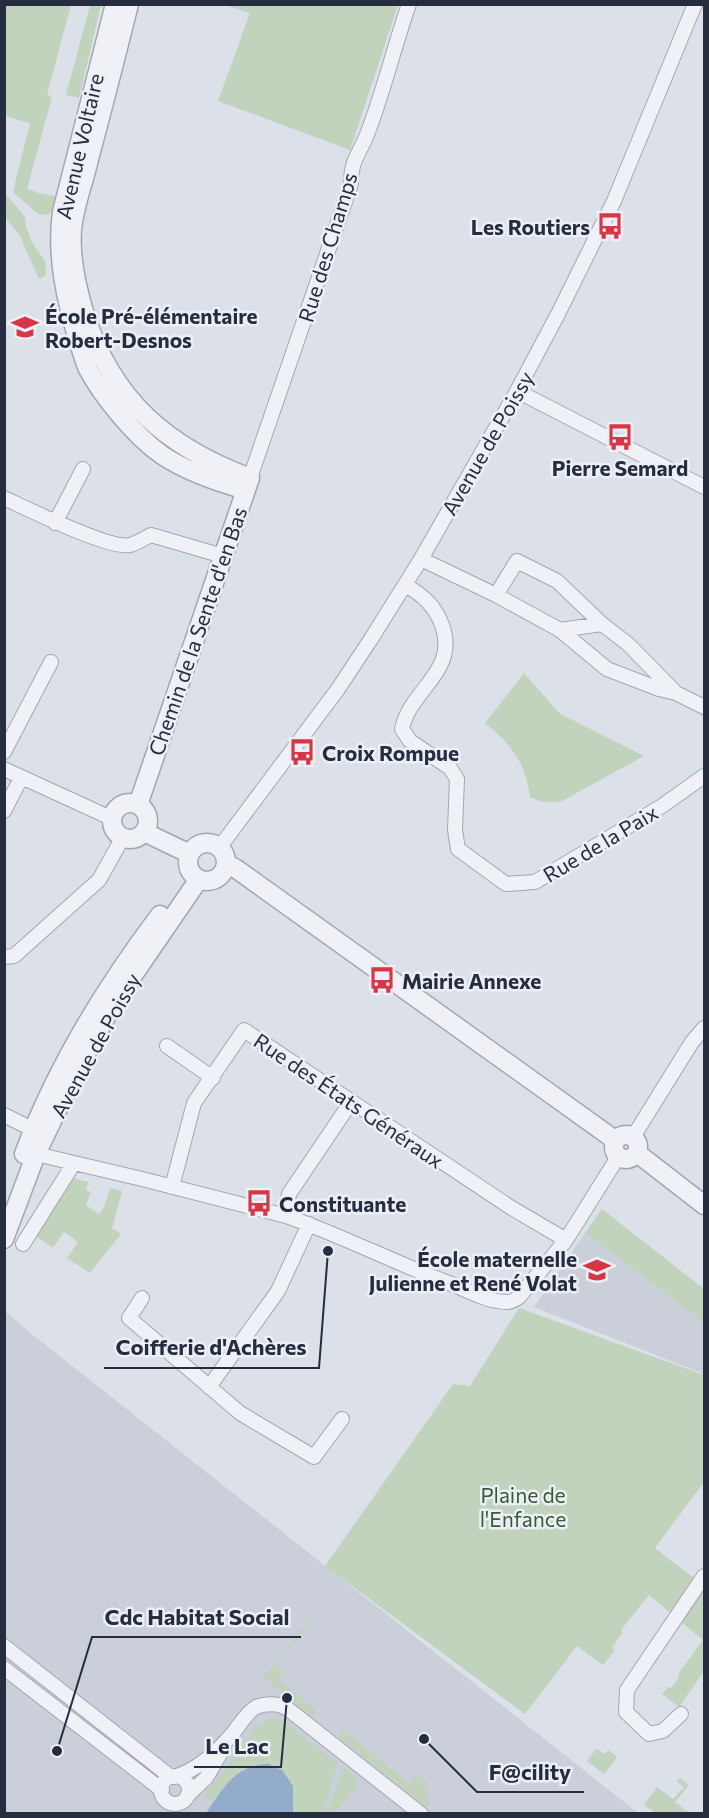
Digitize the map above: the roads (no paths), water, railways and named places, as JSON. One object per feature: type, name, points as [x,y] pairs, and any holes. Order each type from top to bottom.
[{"type":"street","name":"Avenue Voltaire","points":[[115,4],[62,212],[61,247],[68,303],[87,367],[126,421],[146,442],[163,456],[219,483],[248,484]]},
{"type":"street","name":"Avenue Voltaire","points":[[129,4],[72,230],[80,298],[90,330],[107,367],[141,413],[160,431],[248,484]]},
{"type":"street","name":"Rue des Champs","points":[[248,484],[351,184],[354,158],[367,135],[410,4]]},
{"type":"street","name":"Avenue de Poissy","points":[[222,856],[338,689],[405,585],[517,391],[614,201],[695,4]]},
{"type":"street","points":[[517,391],[705,487]]},
{"type":"street","points":[[55,523],[83,469]]},
{"type":"street","name":"Chemin de la Sente d'en Bas","points":[[132,805],[149,772],[248,484]]},
{"type":"street","points":[[4,498],[55,523],[114,543],[129,546],[151,535],[223,556]]},
{"type":"street","points":[[421,559],[496,595],[560,630],[608,669],[659,689],[676,693],[705,707]]},
{"type":"street","points":[[496,595],[517,561],[557,581],[602,624],[628,644],[676,693]]},
{"type":"street","name":"Rue de la Paix","points":[[405,585],[420,593],[437,611],[447,640],[444,659],[405,716],[402,729],[410,741],[450,768],[457,779],[455,830],[458,849],[506,884],[535,882],[662,806],[705,776]]},
{"type":"street","points":[[560,630],[602,624]]},
{"type":"street","points":[[4,752],[51,662]]},
{"type":"street","points":[[4,769],[113,819]]},
{"type":"street","points":[[4,811],[21,778]]},
{"type":"street","points":[[132,805],[143,809],[148,821],[144,832],[136,838],[123,837],[115,830],[113,819],[119,807],[132,805]]},
{"type":"street","points":[[144,832],[190,854]]},
{"type":"street","points":[[4,957],[14,956],[99,880],[123,837]]},
{"type":"street","points":[[222,856],[218,877],[212,880],[196,876],[188,864],[190,854],[200,844],[206,843],[222,856],[236,868],[705,1205]]},
{"type":"street","name":"Avenue de Poissy","points":[[31,1152],[34,1130],[87,1021],[134,949],[196,876]]},
{"type":"street","name":"Avenue de Poissy","points":[[4,1239],[8,1214],[31,1152],[111,1006],[196,876]]},
{"type":"street","points":[[31,1152],[286,1216],[491,1300],[512,1301],[519,1297],[566,1240],[692,1042],[705,1028]]},
{"type":"street","name":"Rue des États Généraux","points":[[172,1187],[194,1103],[244,1030],[510,1207],[566,1240]]},
{"type":"street","points":[[167,1046],[213,1078]]},
{"type":"street","points":[[286,1216],[289,1194],[351,1102]]},
{"type":"street","points":[[4,1115],[34,1130]]},
{"type":"street","points":[[23,1244],[74,1163]]},
{"type":"street","points":[[209,1387],[278,1291],[309,1224]]},
{"type":"street","points":[[142,1298],[129,1318],[240,1413],[314,1457],[342,1419]]},
{"type":"street","points":[[681,1714],[663,1731],[649,1734],[626,1712],[627,1690],[705,1576]]},
{"type":"street","points":[[4,1646],[173,1777],[182,1778],[187,1784],[186,1798],[177,1814]]},
{"type":"street","points":[[4,1668],[162,1791],[170,1803],[177,1804],[200,1785],[215,1765],[227,1740]]},
{"type":"street","points":[[160,1814],[164,1782],[197,1767],[227,1740],[253,1709],[267,1704],[284,1706],[421,1814]]},
{"type":"water","points":[[268,1764],[282,1770],[293,1786],[293,1813],[206,1813],[224,1787],[238,1774],[246,1769]]},
{"type":"place","name":"Les Routiers","points":[[610,226]]},
{"type":"place","name":"École Pré-élémentaire Robert-Desnos","points":[[25,327]]},
{"type":"place","name":"Pierre Semard","points":[[620,437]]},
{"type":"place","name":"Croix Rompue","points":[[302,752]]},
{"type":"place","name":"Mairie Annexe","points":[[382,980]]},
{"type":"place","name":"Constituante","points":[[259,1203]]},
{"type":"place","name":"Coifferie d'Achères","points":[[328,1251]]},
{"type":"place","name":"École maternelle Julienne et René Volat","points":[[597,1270]]},
{"type":"place","name":"Le Lac","points":[[287,1698]]},
{"type":"place","name":"F@cility","points":[[424,1739]]},
{"type":"place","name":"Cdc Habitat Social","points":[[57,1751]]},
{"type":"park label","name":"Plaine de l'Enfance","points":[[523,1506]]}]
